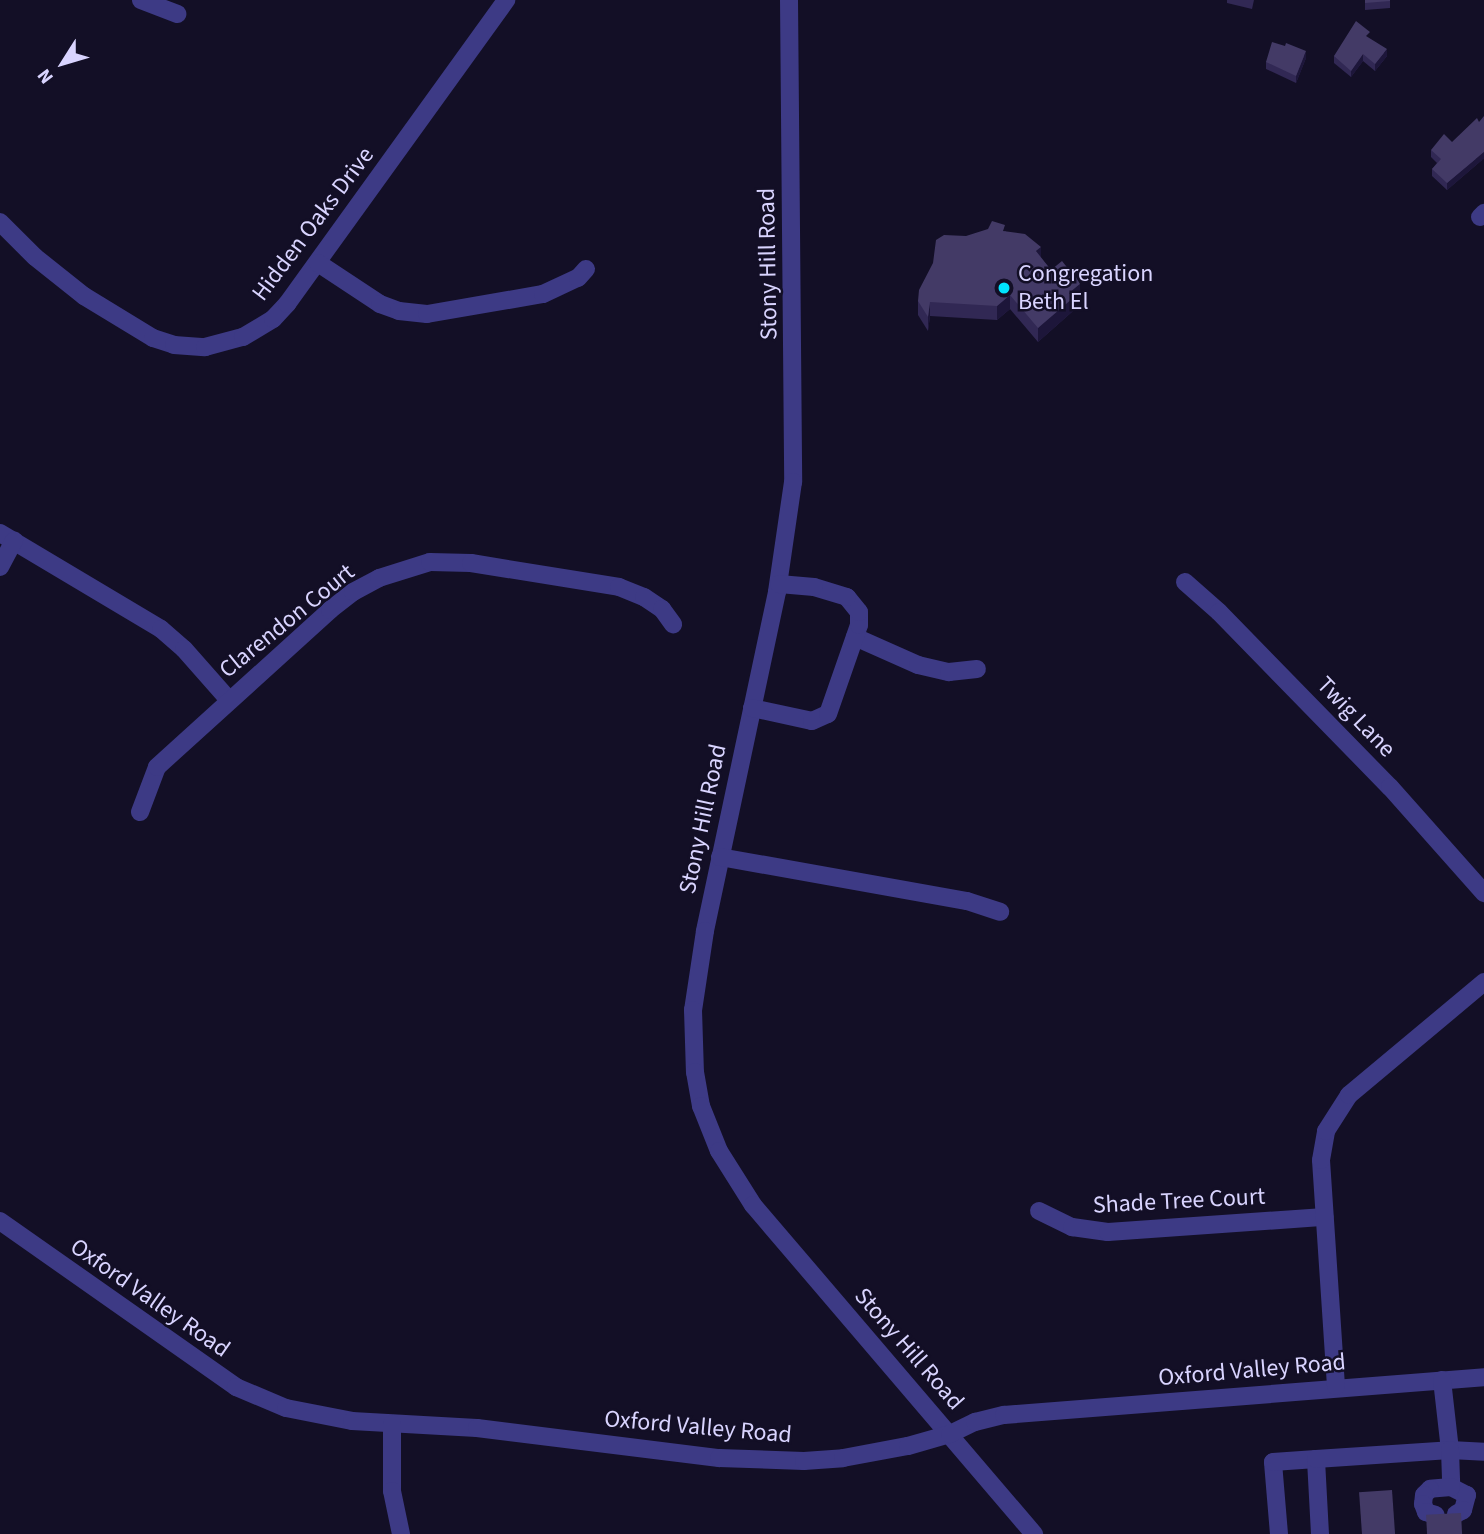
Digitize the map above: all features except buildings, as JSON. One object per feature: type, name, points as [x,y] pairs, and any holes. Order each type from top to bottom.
[{"type":"street","points":[[141,0],[177,14]]},
{"type":"street","name":"Hidden Oaks Drive","points":[[0,222],[35,257],[84,296],[133,329],[153,338],[182,346],[205,347],[257,331],[287,304],[318,263],[506,0]]},
{"type":"street","name":"Stony Hill Road","points":[[789,0],[794,433],[787,537],[720,857],[693,1010],[695,1072],[704,1115],[724,1160],[753,1205],[1034,1534]]},
{"type":"street","points":[[318,263],[380,304],[399,311],[427,314],[543,295],[578,278],[586,269]]},
{"type":"street","points":[[0,567],[7,537],[161,629],[184,649],[229,700]]},
{"type":"street","name":"Clarendon Court","points":[[140,812],[156,767],[353,592],[379,578],[430,562],[471,563],[619,587],[644,597],[662,609],[673,624]]},
{"type":"street","name":"Twig Lane","points":[[1185,582],[1219,612],[1390,788],[1484,893]]},
{"type":"street","points":[[752,708],[812,721],[820,719],[831,708],[859,625],[859,612],[847,597],[814,587],[779,584]]},
{"type":"street","points":[[855,638],[918,665],[949,672],[977,669]]},
{"type":"street","points":[[720,857],[967,901],[1000,912]]},
{"type":"street","points":[[1336,1386],[1321,1160],[1326,1131],[1349,1094],[1484,982]]},
{"type":"street","name":"Shade Tree Court","points":[[1039,1211],[1072,1227],[1108,1233],[1324,1217]]},
{"type":"street","name":"Oxford Valley Road","points":[[0,1222],[236,1387],[310,1415],[392,1424],[478,1428],[702,1456],[784,1462],[843,1458],[950,1434],[975,1422],[1004,1415],[1336,1386],[1484,1377]]},
{"type":"street","points":[[1442,1380],[1450,1450],[1451,1487]]},
{"type":"street","points":[[392,1424],[392,1491],[401,1534]]},
{"type":"street","points":[[1279,1534],[1273,1462],[1450,1450],[1484,1452]]},
{"type":"street","points":[[1316,1459],[1320,1534]]},
{"type":"street","points":[[1436,1515],[1426,1512],[1424,1495],[1430,1489],[1451,1487],[1467,1495],[1463,1510],[1456,1514]]},
{"type":"place","name":"Congregation Beth El","points":[[1004,288]]}]
